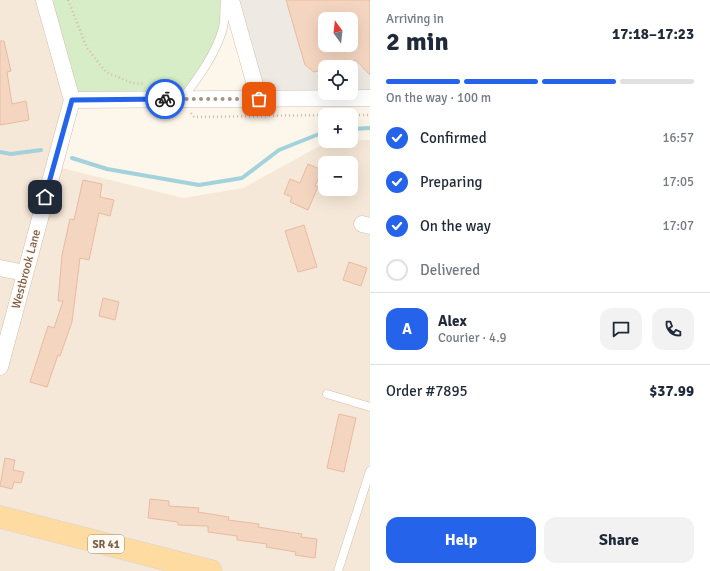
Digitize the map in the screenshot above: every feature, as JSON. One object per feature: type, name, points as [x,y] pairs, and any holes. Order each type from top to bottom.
[{"type":"main road","name":"SR 41","points":[[0,517],[211,571]]},
{"type":"street","points":[[44,0],[72,100],[370,98]]},
{"type":"street","points":[[231,0],[259,99]]},
{"type":"street","name":"Westbrook Lane","points":[[0,367],[72,100]]},
{"type":"street","points":[[0,268],[25,273]]},
{"type":"lane","points":[[182,99],[199,77],[211,57],[223,28],[225,0]]},
{"type":"lane","points":[[327,394],[370,407]]},
{"type":"lane","points":[[338,571],[370,471]]},
{"type":"path","points":[[358,115],[370,115]]},
{"type":"shaded area","points":[[0,0],[44,0],[72,100],[54,166],[183,198],[243,188],[318,147],[358,148],[358,140],[370,140],[370,571],[0,571]]},
{"type":"shaded area","points":[[231,0],[370,0],[370,98],[358,98],[358,60],[318,60],[318,98],[259,99]]},
{"type":"green space","points":[[44,0],[225,0],[223,28],[182,99],[72,100]]},
{"type":"building","points":[[286,0],[370,0],[370,75],[358,62],[358,60],[318,60],[318,71],[314,72],[305,65]]},
{"type":"building","points":[[0,41],[4,41],[11,71],[7,72],[12,104],[26,101],[29,120],[0,125]]},
{"type":"building","points":[[308,164],[318,168],[318,179],[315,186],[318,187],[308,210],[290,202],[292,197],[284,194],[290,179],[300,183]]},
{"type":"building","points":[[83,180],[102,184],[100,197],[114,200],[110,216],[99,213],[89,260],[80,258],[72,322],[60,356],[58,355],[47,387],[30,382],[48,326],[54,328],[63,301],[58,301],[62,255],[70,219],[74,220]]},
{"type":"building","points":[[304,225],[317,267],[298,272],[285,231]]},
{"type":"building","points":[[349,262],[367,268],[361,286],[343,280]]},
{"type":"building","points":[[103,298],[119,302],[115,320],[99,316]]},
{"type":"building","points":[[339,414],[356,418],[344,472],[327,468]]},
{"type":"building","points":[[5,458],[15,460],[13,470],[24,472],[21,483],[14,482],[12,489],[0,486]]},
{"type":"building","points":[[150,499],[169,501],[169,506],[199,508],[198,512],[229,517],[228,520],[259,524],[258,527],[302,534],[301,537],[317,539],[315,558],[295,555],[296,552],[266,547],[267,544],[237,540],[237,536],[208,532],[208,526],[178,525],[178,522],[148,518]]},
{"type":"waterway","points":[[358,129],[370,128]]},
{"type":"waterway","points":[[72,158],[107,169],[199,185],[242,178],[279,150],[318,134]]},
{"type":"waterway","points":[[0,152],[11,154],[41,150]]},
{"type":"way so far","points":[[165,99],[259,99]]},
{"type":"route","points":[[45,197],[72,100],[165,99]]}]
